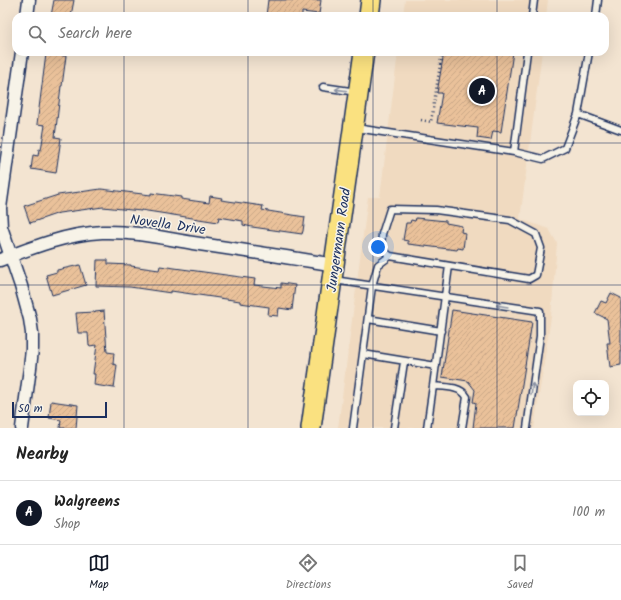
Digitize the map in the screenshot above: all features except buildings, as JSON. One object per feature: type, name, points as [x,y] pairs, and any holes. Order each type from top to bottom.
[{"type":"main road","points":[[370,12],[371,0]]},
{"type":"main road","name":"Jungermann Road","points":[[311,428],[363,56]]},
{"type":"street","points":[[28,12],[29,0]]},
{"type":"street","points":[[21,56],[0,208],[5,258],[22,286],[32,333],[30,368],[22,428]]},
{"type":"street","name":"Novella Drive","points":[[5,258],[40,244],[79,235],[103,232],[124,233],[333,272]]},
{"type":"lane","points":[[532,12],[534,0]]},
{"type":"lane","points":[[596,12],[598,0]]},
{"type":"lane","points":[[514,152],[526,56]]},
{"type":"lane","points":[[354,127],[514,152],[543,159],[565,148],[578,114],[588,56]]},
{"type":"lane","points":[[323,87],[358,92]]},
{"type":"lane","points":[[578,114],[621,130]]},
{"type":"lane","points":[[390,209],[436,210],[510,220],[536,234],[541,248],[536,275],[529,279],[390,256],[381,248],[382,234],[390,209]]},
{"type":"lane","points":[[353,428],[372,286],[378,265],[390,256]]},
{"type":"lane","points":[[427,428],[449,266]]},
{"type":"lane","points":[[333,272],[372,286],[540,311],[540,336],[527,428]]},
{"type":"lane","points":[[368,319],[440,331]]},
{"type":"lane","points":[[363,354],[404,362],[436,366]]},
{"type":"lane","points":[[394,428],[404,362]]},
{"type":"lane","points":[[433,386],[456,389],[465,394],[467,397],[462,428]]},
{"type":"path","points":[[421,120],[431,122],[441,56]]},
{"type":"shaded area","points":[[405,0],[548,0],[546,12],[404,12]]},
{"type":"shaded area","points":[[398,56],[541,56],[520,219],[549,229],[557,243],[551,317],[534,428],[338,428],[368,197],[380,197]]},
{"type":"place","name":"Walgreens","points":[[482,91]]}]
